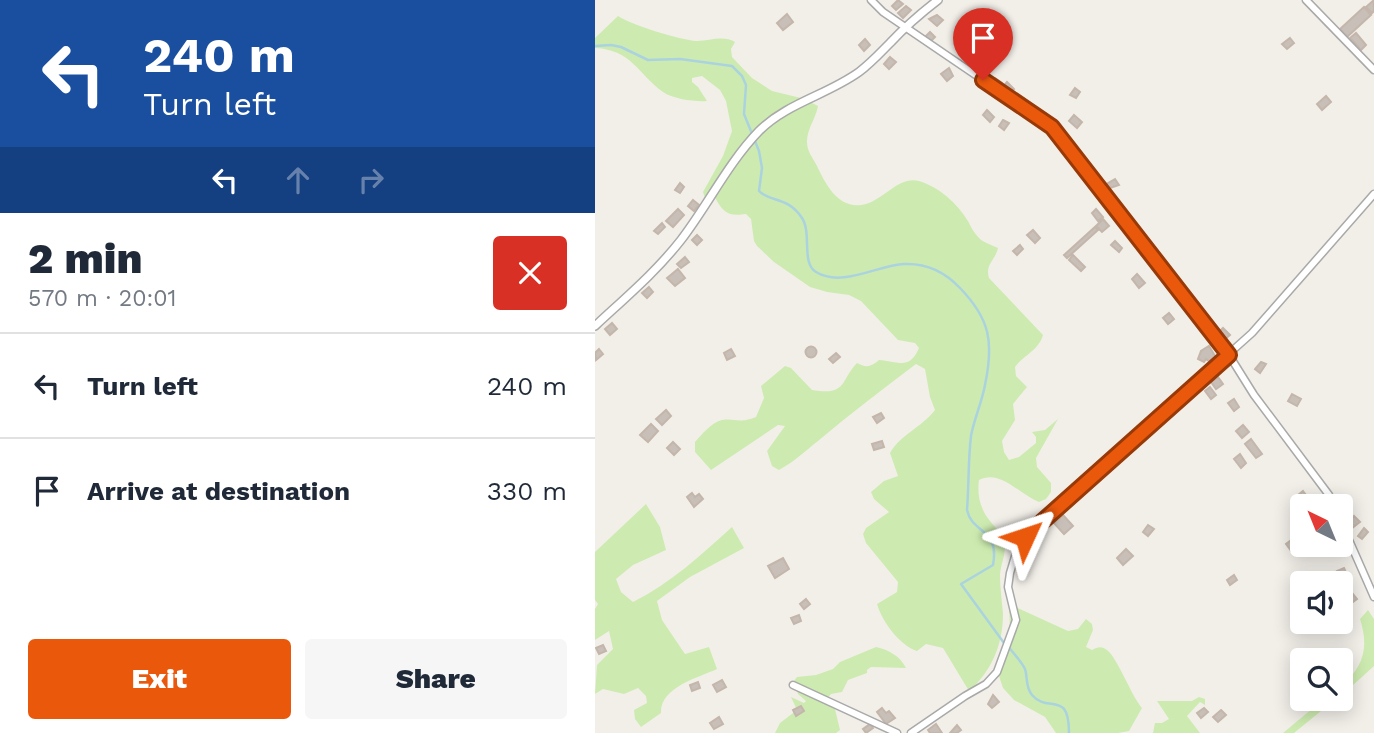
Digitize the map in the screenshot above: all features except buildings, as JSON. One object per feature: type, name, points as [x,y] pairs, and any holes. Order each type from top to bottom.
[{"type":"street","points":[[871,0],[883,12],[1052,127],[1229,355],[1254,395],[1328,494]]},
{"type":"street","points":[[595,326],[664,261],[760,130],[788,109],[842,84],[861,71],[938,0]]},
{"type":"street","points":[[1306,0],[1374,70]]},
{"type":"street","points":[[911,733],[986,684],[997,671],[1016,620],[1008,587],[1016,553],[1025,537],[1252,333],[1374,194]]},
{"type":"street","points":[[1353,549],[1374,597]]},
{"type":"street","points":[[793,685],[897,733]]},
{"type":"green space","points":[[618,16],[644,28],[679,38],[735,42],[731,49],[732,57],[752,78],[772,91],[801,98],[745,140],[705,198],[703,192],[723,156],[732,131],[726,101],[720,90],[702,76],[692,78],[692,82],[707,101],[684,100],[667,94],[626,58],[618,53],[595,48],[595,38]]},
{"type":"green space","points":[[810,102],[818,106],[808,132],[808,148],[835,195],[848,204],[866,204],[912,180],[926,184],[947,196],[959,208],[979,238],[998,248],[989,266],[989,278],[1043,335],[1038,345],[1015,367],[1016,376],[1027,387],[1013,404],[1015,420],[1002,441],[1009,460],[1019,457],[1036,443],[1032,432],[1045,430],[1058,419],[1036,458],[1037,467],[1051,483],[1051,492],[1046,499],[1039,502],[1002,480],[987,477],[979,480],[982,507],[1004,543],[1005,552],[1000,575],[1003,614],[1001,636],[995,656],[984,675],[969,691],[943,648],[926,644],[917,651],[904,644],[887,625],[877,604],[897,592],[898,582],[866,543],[863,534],[866,528],[889,512],[874,499],[871,492],[884,481],[898,476],[890,453],[899,441],[935,410],[925,369],[916,364],[779,470],[772,466],[767,451],[785,426],[778,425],[711,470],[695,452],[695,442],[714,423],[756,417],[764,398],[761,386],[785,366],[791,368],[812,390],[831,391],[841,386],[857,363],[866,366],[879,360],[907,362],[919,348],[915,343],[898,340],[861,301],[849,295],[810,287],[774,262],[754,241],[751,219],[746,214],[734,215],[726,212],[714,196],[742,157],[743,149],[781,116]]},
{"type":"green space","points":[[646,504],[660,527],[666,550],[633,565],[616,579],[621,592],[633,602],[673,577],[732,527],[744,548],[690,577],[657,601],[662,620],[685,654],[709,647],[717,669],[673,690],[662,704],[661,713],[641,727],[635,719],[634,710],[647,703],[646,696],[638,688],[624,694],[603,689],[595,694],[597,665],[613,649],[609,631],[595,640],[595,609],[598,604],[595,600],[595,552]]},
{"type":"green space","points":[[1009,604],[1068,631],[1078,629],[1086,619],[1092,624],[1093,630],[1086,647],[1092,650],[1103,648],[1111,654],[1142,708],[1129,731],[1056,733],[1045,717],[1014,700],[1003,688],[996,667],[1010,632]]},
{"type":"green space","points":[[1368,610],[1374,619],[1374,666],[1353,685],[1353,674],[1363,656],[1364,647],[1360,619]]},
{"type":"green space","points":[[876,647],[894,654],[906,668],[871,667],[867,673],[848,680],[842,692],[831,694],[827,699],[828,704],[835,709],[840,730],[836,733],[775,733],[780,723],[797,710],[791,697],[804,703],[806,701],[798,694],[793,682],[797,677],[816,675],[833,669],[840,662]]},
{"type":"green space","points":[[1199,697],[1205,699],[1205,705],[1200,702],[1187,716],[1200,733],[1153,733],[1155,723],[1169,719],[1157,701],[1192,701]]},
{"type":"green space","points":[[1309,711],[1321,711],[1294,733],[1283,733]]},
{"type":"waterway","points":[[595,46],[621,47],[648,60],[680,59],[732,66],[742,76],[746,85],[744,114],[759,151],[762,168],[759,191],[791,206],[802,218],[809,262],[816,272],[837,278],[894,265],[927,267],[954,282],[978,310],[987,332],[989,356],[984,391],[971,436],[967,510],[974,524],[993,544],[994,553],[993,565],[961,584],[1004,643]]},
{"type":"waterway","points":[[1008,646],[1025,669],[1027,685],[1032,695],[1045,703],[1062,707],[1065,711],[1069,733]]},
{"type":"route","points":[[983,80],[1052,127],[1062,138],[1099,190],[1229,355],[1025,537]]}]
